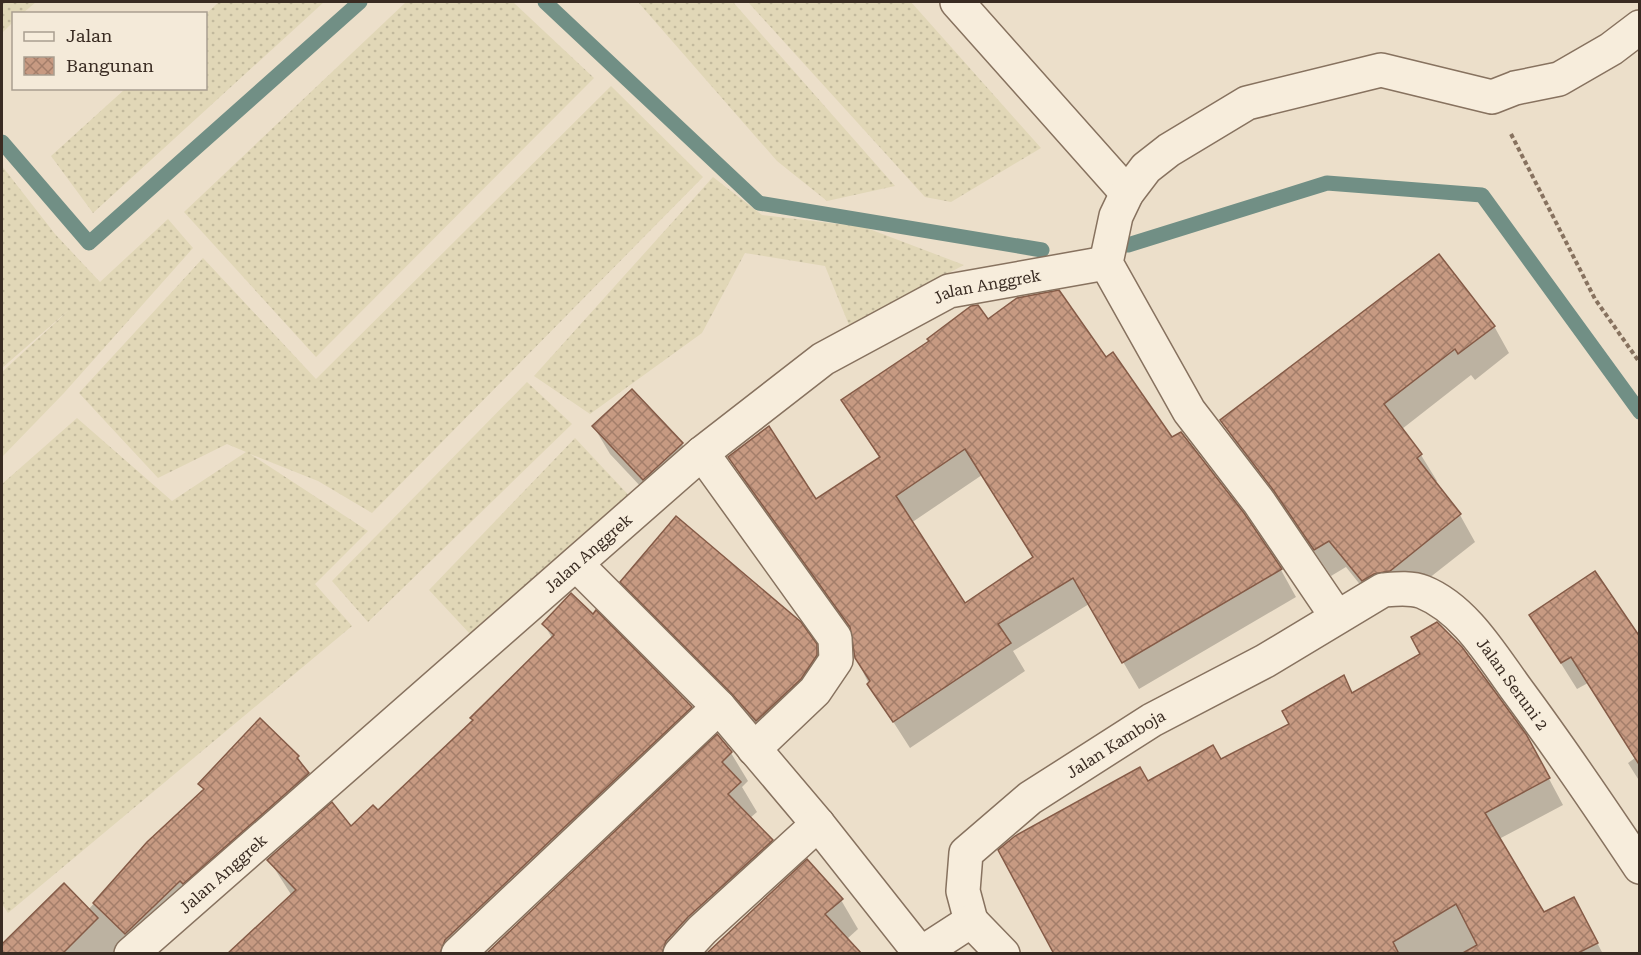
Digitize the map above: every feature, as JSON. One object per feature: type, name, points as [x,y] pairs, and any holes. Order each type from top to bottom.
[{"type":"street","points":[[957,2],[1127,193]]},
{"type":"street","points":[[1337,617],[1259,502],[1189,411],[1106,263],[1116,216],[1127,193],[1146,168],[1169,150],[1247,103],[1349,76],[1381,70],[1492,98],[1515,88],[1558,79],[1611,49],[1640,27]]},
{"type":"street","name":"Jalan Anggrek","points":[[131,954],[702,453],[823,359],[949,291],[1106,263]]},
{"type":"street","points":[[702,453],[835,638],[836,660],[815,692],[754,749]]},
{"type":"street","points":[[576,564],[718,706],[818,824],[920,953],[971,921],[1003,954]]},
{"type":"street","name":"Jalan Seruni 2","points":[[1337,617],[1383,590],[1400,589],[1423,592],[1452,611],[1475,633],[1563,752],[1640,867]]},
{"type":"street","name":"Jalan Kamboja","points":[[971,921],[963,891],[966,853],[1030,798],[1152,720],[1265,661],[1337,617]]},
{"type":"street","points":[[458,954],[718,706]]},
{"type":"street","points":[[680,954],[702,930],[818,824]]},
{"type":"path","points":[[1492,98],[1595,300],[1640,363]]},
{"type":"shaded area","points":[[2,2],[36,2],[24,12],[12,12],[12,23],[2,33]]},
{"type":"shaded area","points":[[219,2],[324,2],[93,213],[51,156],[124,90],[207,90],[207,13]]},
{"type":"shaded area","points":[[406,2],[513,2],[594,78],[316,357],[184,212]]},
{"type":"shaded area","points":[[638,2],[733,2],[895,186],[827,201],[777,161]]},
{"type":"shaded area","points":[[748,2],[911,2],[1041,148],[951,202],[925,197]]},
{"type":"shaded area","points":[[611,86],[703,177],[372,513],[318,481],[250,454],[368,531],[315,584],[352,626],[8,913],[2,904],[2,484],[77,418],[172,501],[246,452],[227,444],[158,478],[79,393],[203,258],[316,379]]},
{"type":"shaded area","points":[[2,166],[55,234],[100,282],[168,219],[193,248],[64,393],[2,457],[2,372],[70,309],[2,368]]},
{"type":"shaded area","points":[[713,177],[762,215],[864,227],[964,265],[849,325],[825,266],[745,253],[702,333],[590,414],[534,376]]},
{"type":"shaded area","points":[[527,382],[572,424],[368,622],[332,581]]},
{"type":"shaded area","points":[[575,438],[635,502],[484,649],[429,590]]},
{"type":"building","points":[[1439,254],[1495,326],[1458,354],[1455,349],[1384,404],[1422,454],[1417,458],[1461,514],[1390,571],[1374,574],[1362,581],[1329,541],[1314,550],[1274,491],[1220,420]]},
{"type":"building","points":[[1059,290],[1106,357],[1113,352],[1172,437],[1181,432],[1244,513],[1282,569],[1122,663],[1073,578],[998,624],[1011,643],[893,722],[867,684],[870,681],[855,658],[850,627],[728,457],[769,426],[816,499],[880,457],[841,400],[929,341],[927,339],[971,306],[978,305],[988,319],[1017,298]],"holes":[[[965,449],[1033,557],[965,603],[896,496]]]},
{"type":"building","points":[[632,389],[683,443],[643,480],[592,426]]},
{"type":"building","points":[[676,516],[801,622],[817,644],[817,655],[801,679],[756,721],[620,582]]},
{"type":"building","points":[[1595,571],[1640,637],[1640,766],[1571,657],[1561,663],[1529,615]]},
{"type":"building","points":[[571,593],[593,614],[596,610],[692,707],[445,940],[440,954],[227,954],[296,890],[267,860],[332,802],[351,826],[373,805],[378,810],[473,720],[470,718],[554,635],[542,624]]},
{"type":"building","points":[[1437,622],[1462,647],[1526,734],[1550,778],[1485,813],[1544,912],[1574,897],[1598,943],[1576,954],[1461,954],[1477,945],[1456,904],[1393,942],[1399,954],[1054,954],[998,850],[1015,836],[1140,767],[1148,781],[1213,745],[1221,759],[1289,724],[1282,711],[1344,675],[1352,693],[1420,654],[1411,637]]},
{"type":"building","points":[[260,718],[299,756],[297,758],[309,773],[183,884],[180,881],[125,934],[93,903],[147,842],[204,789],[198,784]]},
{"type":"building","points":[[717,734],[732,752],[722,762],[741,782],[728,794],[773,840],[688,917],[666,941],[662,954],[486,954]]},
{"type":"building","points":[[807,859],[843,899],[825,914],[862,954],[706,954]]},
{"type":"building","points":[[64,883],[98,918],[62,954],[2,954],[2,944]]},
{"type":"waterway","points":[[2,142],[89,243],[360,2]]},
{"type":"waterway","points":[[545,2],[759,203],[1042,250]]},
{"type":"waterway","points":[[1128,245],[1327,183],[1482,195],[1640,412]]}]
